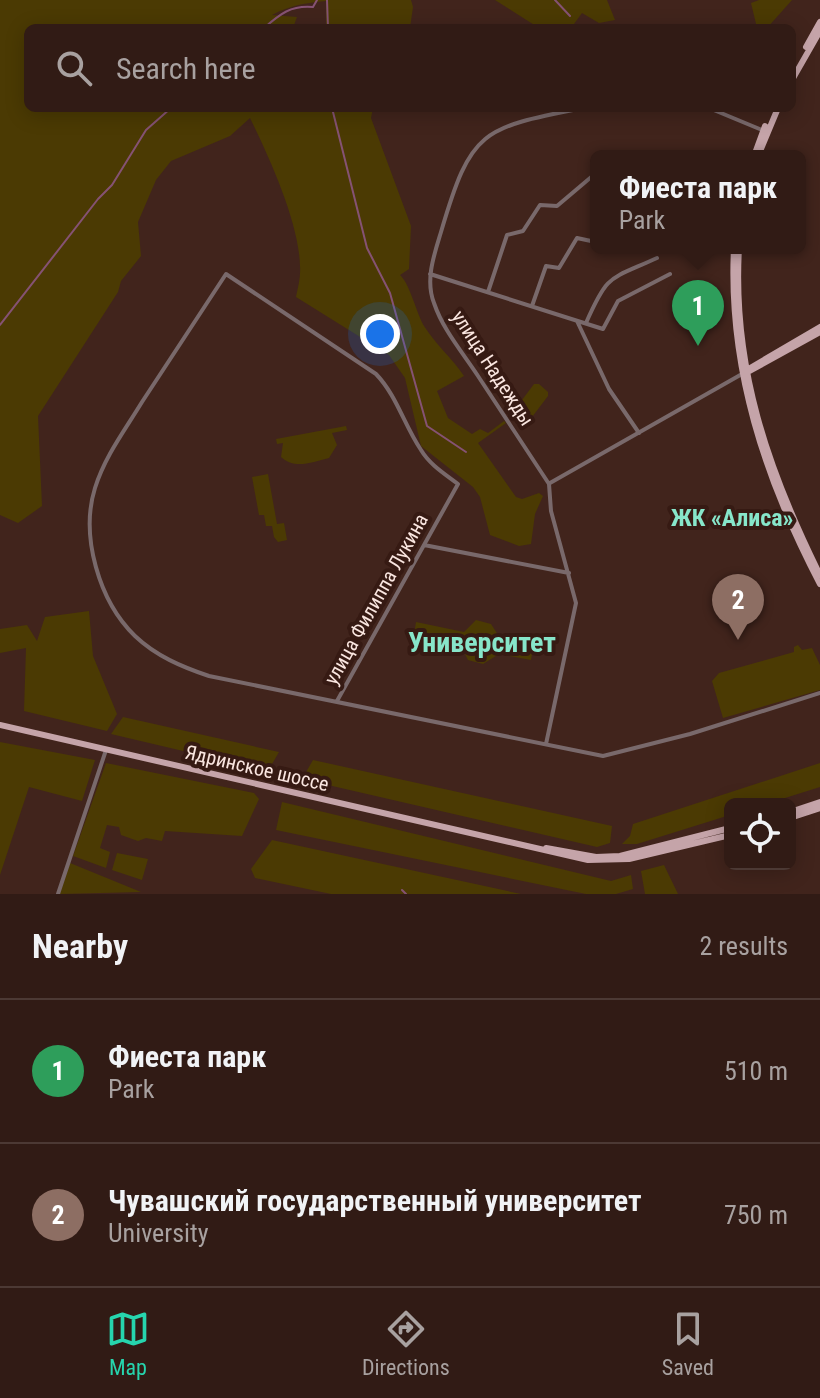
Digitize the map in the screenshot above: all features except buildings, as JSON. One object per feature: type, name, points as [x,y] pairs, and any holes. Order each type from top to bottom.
[{"type":"main road","points":[[796,72],[820,22]]},
{"type":"main road","points":[[796,65],[820,31]]},
{"type":"main road","points":[[758,150],[774,112]]},
{"type":"main road","points":[[736,254],[735,324],[754,428],[788,515],[820,584]]},
{"type":"main road","points":[[745,372],[820,330]]},
{"type":"main road","name":"Ядринское шоссе","points":[[0,725],[575,858],[610,862],[724,836]]},
{"type":"main road","points":[[796,812],[820,802]]},
{"type":"main road","points":[[796,814],[820,808]]},
{"type":"main road","name":"Ядринское шоссе","points":[[508,841],[588,856],[613,857],[724,830]]},
{"type":"street","name":"улица Надежды","points":[[549,484],[448,331],[433,301],[430,274],[462,167],[479,144],[489,135],[513,123],[564,112]]},
{"type":"street","points":[[718,112],[765,132]]},
{"type":"street","points":[[488,292],[507,235],[523,231],[540,205],[557,206],[590,178]]},
{"type":"street","points":[[532,306],[546,266],[559,268],[577,238],[590,241]]},
{"type":"street","points":[[586,324],[601,290],[612,277],[657,258]]},
{"type":"street","name":"улица Филиппа Лукина","points":[[337,701],[458,484],[437,469],[422,452],[384,382],[367,366],[226,274],[112,450],[94,491],[91,536],[103,587],[127,627],[160,656],[209,676],[594,755],[613,755],[690,734],[820,693]]},
{"type":"street","points":[[430,274],[603,329],[618,301],[670,274]]},
{"type":"street","points":[[577,321],[609,389],[639,433]]},
{"type":"street","points":[[546,744],[576,608],[551,511],[549,484],[745,372]]},
{"type":"street","points":[[424,545],[569,573]]},
{"type":"street","points":[[58,894],[106,750]]},
{"type":"shaded area","points":[[0,0],[411,0],[411,24],[326,24],[326,1],[298,5],[272,15],[297,17],[294,24],[24,24],[24,112],[372,112],[371,118],[411,226],[409,269],[400,275],[424,326],[464,376],[437,391],[448,418],[472,434],[480,429],[488,433],[504,421],[506,423],[478,443],[516,497],[522,499],[539,493],[543,496],[535,514],[531,544],[519,546],[490,535],[480,497],[473,487],[421,446],[405,378],[389,355],[296,297],[300,270],[289,210],[250,118],[230,136],[171,161],[156,180],[138,222],[141,256],[121,281],[118,292],[38,416],[42,506],[18,523],[0,515]]},
{"type":"shaded area","points":[[495,0],[607,0],[615,20],[599,23],[582,13],[574,24],[533,24]]},
{"type":"shaded area","points":[[759,0],[792,0],[771,24],[756,24],[751,3]]},
{"type":"shaded area","points":[[534,384],[539,384],[548,396],[529,421],[525,421],[516,413],[516,408]]},
{"type":"shaded area","points":[[346,426],[347,430],[332,433],[337,445],[329,458],[298,464],[281,457],[283,443],[277,444],[276,439]]},
{"type":"shaded area","points":[[268,474],[277,524],[284,523],[287,540],[278,542],[272,526],[266,526],[264,515],[259,515],[252,477]]},
{"type":"shaded area","points":[[89,611],[93,656],[117,714],[107,731],[24,711],[26,648],[0,653],[0,629],[27,625],[37,641],[45,617]]},
{"type":"shaded area","points":[[476,620],[491,624],[502,641],[533,648],[531,660],[499,654],[483,664],[468,660],[461,646],[414,635],[416,622],[464,632]]},
{"type":"shaded area","points":[[798,645],[802,650],[812,648],[820,665],[820,690],[723,718],[712,681],[719,673],[794,652],[794,647]]},
{"type":"shaded area","points":[[123,717],[279,752],[268,771],[111,734]]},
{"type":"shaded area","points":[[0,742],[95,760],[82,801],[29,787],[0,875]]},
{"type":"shaded area","points":[[313,760],[612,826],[610,843],[597,847],[302,779]]},
{"type":"shaded area","points":[[106,763],[254,793],[259,799],[242,836],[165,831],[162,841],[146,838],[138,841],[121,835],[119,827],[107,825],[100,848],[110,852],[106,868],[73,856]]},
{"type":"shaded area","points":[[820,763],[820,787],[785,798],[724,798],[724,817],[637,844],[622,844],[630,836],[633,824]]},
{"type":"shaded area","points":[[282,802],[611,881],[631,875],[633,889],[616,894],[586,894],[276,830]]},
{"type":"shaded area","points":[[272,840],[521,894],[331,894],[255,878],[251,869]]},
{"type":"shaded area","points":[[117,853],[148,859],[142,880],[112,870]]},
{"type":"shaded area","points":[[70,863],[141,892],[60,894]]},
{"type":"shaded area","points":[[664,865],[678,894],[645,894],[641,871]]},
{"type":"waterway","points":[[269,24],[298,7],[313,7],[317,0]]},
{"type":"waterway","points":[[327,0],[328,24]]},
{"type":"waterway","points":[[555,0],[570,16]]},
{"type":"waterway","points":[[0,325],[112,185],[146,130],[166,112]]},
{"type":"waterway","points":[[333,112],[367,248],[390,293],[427,426],[466,452]]},
{"type":"waterway","points":[[402,890],[406,894]]},
{"type":"place","name":"Фиеста парк","points":[[698,346]]},
{"type":"place","name":"Чувашский государственный университет","points":[[738,640]]},
{"type":"district","name":"ЖК «Алиса»","points":[[732,518]]},
{"type":"district","name":"Университет","points":[[482,642]]}]
